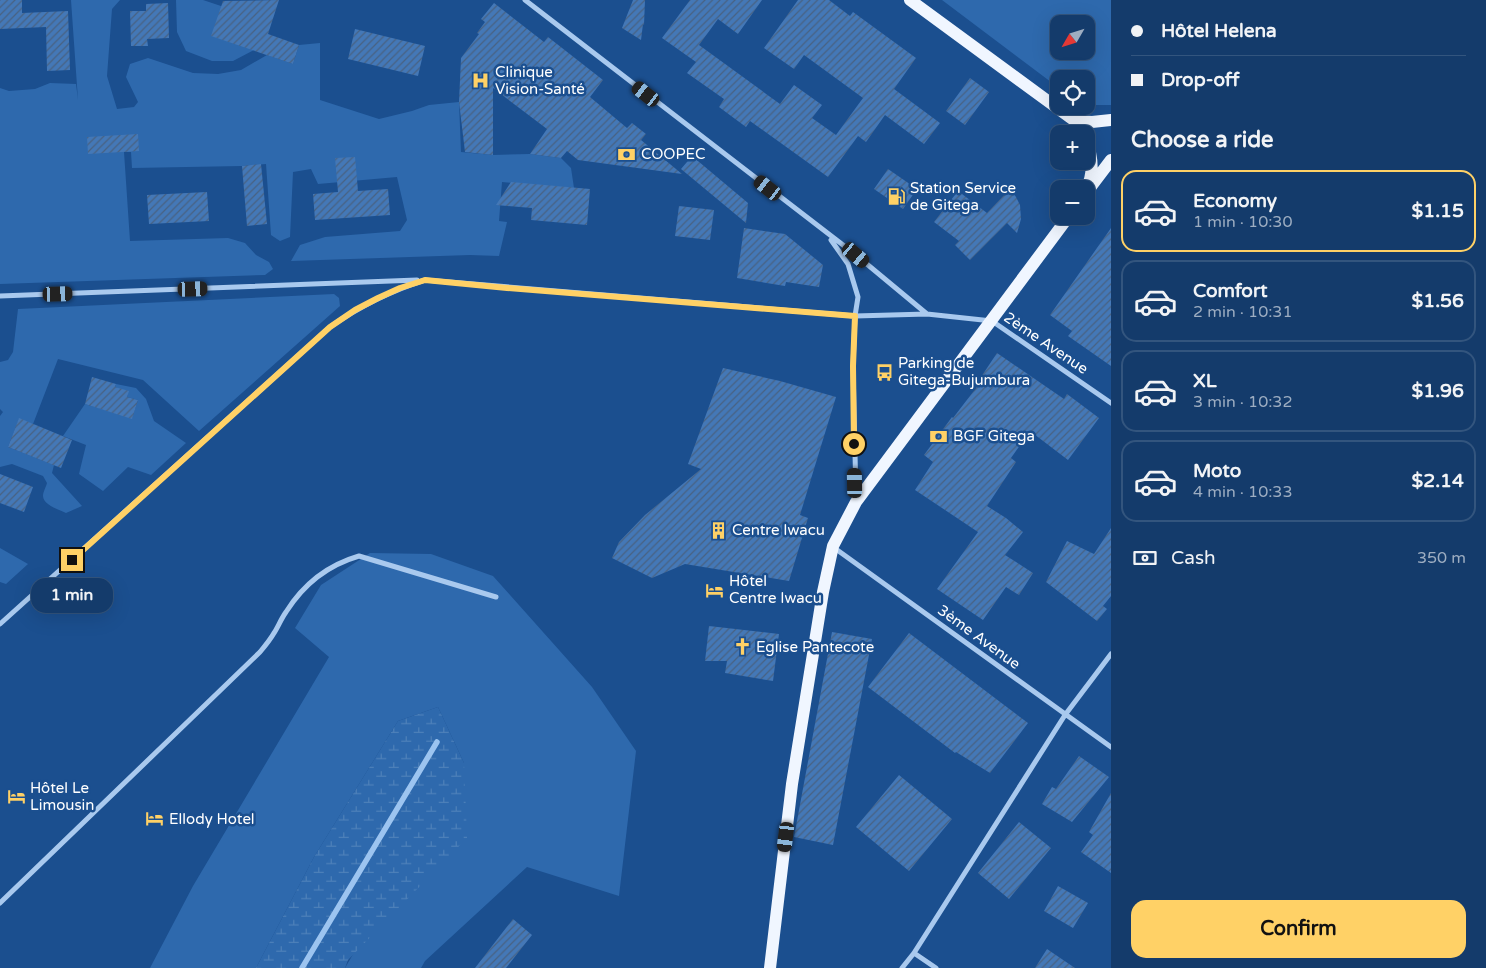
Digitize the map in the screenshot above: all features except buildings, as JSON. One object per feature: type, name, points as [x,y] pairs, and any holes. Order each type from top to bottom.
[{"type":"main road","points":[[910,0],[1075,121],[1078,125]]},
{"type":"main road","points":[[1075,121],[1111,120]]},
{"type":"main road","points":[[1095,180],[1111,160]]},
{"type":"main road","points":[[770,968],[792,784],[823,592],[833,546],[856,502],[1062,225]]},
{"type":"street","points":[[525,0],[856,255],[927,314]]},
{"type":"street","points":[[815,224],[835,244],[848,264],[858,297],[855,316],[853,366],[856,502]]},
{"type":"street","points":[[0,296],[425,280],[855,316],[927,314],[992,321]]},
{"type":"street","points":[[0,624],[330,327],[355,310],[378,298],[425,280]]},
{"type":"street","name":"2ème Avenue","points":[[992,321],[1111,403]]},
{"type":"street","name":"3ème Avenue","points":[[833,546],[1111,747]]},
{"type":"street","points":[[0,903],[260,652],[274,635],[286,612],[308,585],[322,573],[348,559],[359,556],[496,597]]},
{"type":"street","points":[[902,968],[914,953],[1065,715],[1111,654]]},
{"type":"street","points":[[914,953],[936,968]]},
{"type":"green space","points":[[71,0],[120,0],[112,9],[107,76],[117,109],[134,107],[138,102],[126,77],[130,64],[148,58],[193,73],[218,74],[241,70],[267,55],[293,64],[299,45],[320,43],[320,100],[379,119],[429,105],[459,102],[461,152],[493,155],[530,154],[561,158],[571,168],[574,188],[502,182],[499,221],[507,222],[499,256],[470,255],[291,261],[300,245],[325,237],[400,231],[407,220],[397,177],[318,184],[311,169],[293,172],[290,237],[280,241],[271,235],[266,164],[132,168],[131,152],[124,152],[130,241],[228,238],[245,243],[256,255],[269,262],[273,269],[265,275],[0,284],[0,88],[9,91],[35,89],[50,83],[76,84],[78,100]]},
{"type":"green space","points":[[176,0],[203,0],[221,6],[254,50],[233,61],[212,61],[186,51],[177,32]]},
{"type":"green space","points":[[942,0],[1111,0],[1111,105],[1095,105],[1095,70],[1050,70],[1050,81]]},
{"type":"green space","points":[[334,294],[339,298],[340,306],[199,431],[143,380],[58,359],[33,424],[19,419],[8,447],[54,465],[52,473],[82,506],[66,513],[56,509],[44,499],[43,494],[47,483],[43,476],[12,464],[0,467],[0,416],[3,412],[0,409],[0,362],[8,360],[13,352],[18,309]]},
{"type":"green space","points":[[116,384],[136,388],[146,399],[154,421],[186,443],[151,475],[128,467],[103,491],[79,474],[86,445],[63,436],[85,404],[132,418],[138,400],[127,397],[128,392],[115,387]]},
{"type":"green space","points":[[0,548],[28,564],[6,584],[0,582]]},
{"type":"green space","points":[[370,553],[431,554],[493,576],[592,687],[636,751],[619,896],[527,867],[425,961],[421,968],[345,968],[464,763],[438,707],[398,721],[314,857],[256,968],[150,968],[193,886],[329,657],[295,628],[321,585]]},
{"type":"green space","points":[[438,707],[464,763],[467,838],[348,960],[345,968],[256,968],[314,857],[398,721]]},
{"type":"waterway","points":[[302,968],[437,742]]},
{"type":"place","name":"Clinique Vision-Santé","points":[[481,81]]},
{"type":"place","name":"COOPEC","points":[[627,154]]},
{"type":"place","name":"Station Service de Gitega","points":[[896,197]]},
{"type":"place","name":"Parking de Gitega-Bujumbura","points":[[884,372]]},
{"type":"place","name":"BGF Gitega","points":[[939,436]]},
{"type":"place","name":"Centre Iwacu","points":[[718,530]]},
{"type":"place","name":"Hôtel Centre Iwacu","points":[[715,590]]},
{"type":"place","name":"Eglise Pantecote","points":[[742,647]]},
{"type":"place","name":"Hôtel Le Limousin","points":[[16,797]]},
{"type":"place","name":"Ellody Hotel","points":[[155,819]]},
{"type":"route","points":[[72,560],[330,327],[355,310],[378,298],[425,280],[855,316],[853,366],[854,444]]}]
